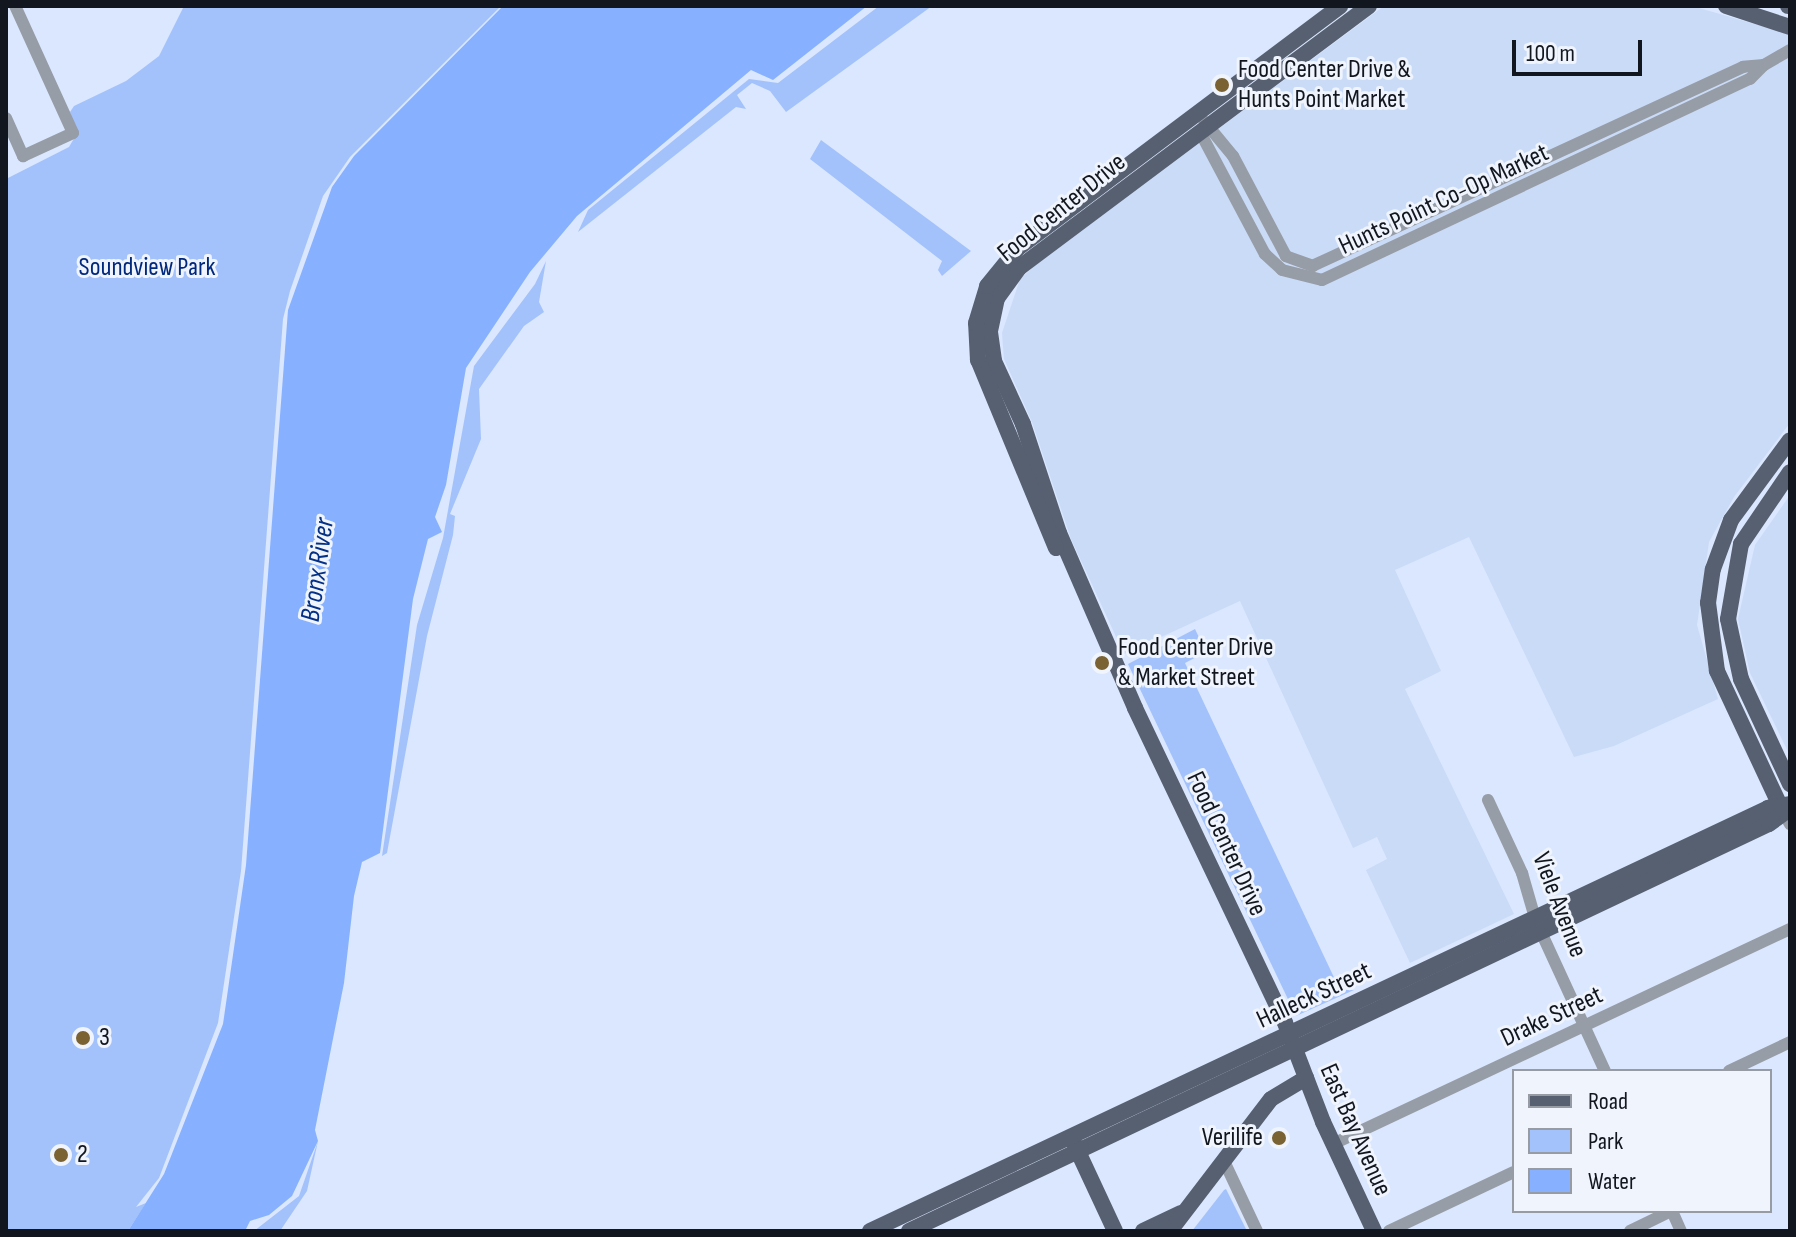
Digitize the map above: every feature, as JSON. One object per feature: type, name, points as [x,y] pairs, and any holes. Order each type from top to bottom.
[{"type":"main road","name":"Food Center Drive","points":[[1292,1040],[1101,630],[1053,516],[991,341],[994,310],[1007,282],[1202,124],[1340,6]]},
{"type":"main road","name":"Food Center Drive","points":[[1101,630],[1037,510],[980,369],[975,331],[983,294],[1002,263],[1133,162],[1202,124],[1369,6]]},
{"type":"main road","points":[[1733,8],[1790,20]]},
{"type":"main road","points":[[1733,8],[1790,27]]},
{"type":"main road","points":[[1064,233],[1133,162]]},
{"type":"main road","points":[[1787,811],[1717,671],[1708,603],[1713,569],[1731,520],[1790,440]]},
{"type":"main road","points":[[1790,472],[1741,544],[1728,619],[1741,679],[1790,784]]},
{"type":"main road","name":"Halleck Street","points":[[909,1231],[1074,1145],[1292,1040],[1787,811]]},
{"type":"main road","name":"East Bay Avenue","points":[[1292,1040],[1333,1144],[1374,1231]]},
{"type":"main road","points":[[1170,1231],[1271,1099],[1306,1078]]},
{"type":"main road","points":[[1074,1145],[1115,1231]]},
{"type":"main road","name":"Halleck Street","points":[[870,1231],[1074,1145]]},
{"type":"main road","points":[[1143,1231],[1182,1213]]},
{"type":"street","points":[[6,118],[23,156],[73,133],[15,6]]},
{"type":"street","name":"Hunts Point Co-Op Market","points":[[1202,124],[1265,254],[1282,270],[1322,280],[1750,79],[1764,65],[1790,50]]},
{"type":"street","name":"Viele Avenue","points":[[1488,800],[1522,873],[1538,925],[1604,1069]]},
{"type":"street","name":"Drake Street","points":[[1333,1144],[1790,929]]},
{"type":"street","points":[[1733,1069],[1790,1042]]},
{"type":"street","points":[[1224,1161],[1257,1231]]},
{"type":"street","points":[[1389,1231],[1512,1173]]},
{"type":"street","points":[[1630,1231],[1668,1213]]},
{"type":"shaded area","points":[[1384,6],[1692,6],[1790,34],[1790,423],[1734,497],[1709,542],[1697,625],[1718,699],[1614,746],[1574,757],[1469,537],[1395,570],[1441,671],[1405,689],[1514,914],[1410,963],[1366,870],[1387,859],[1377,837],[1353,848],[1240,601],[1124,654],[1071,539],[1032,422],[1004,359],[1002,333],[1020,279],[1039,262]]},
{"type":"shaded area","points":[[1790,495],[1790,756],[1750,673],[1738,619],[1755,545]]},
{"type":"green space","name":"Soundview Park","points":[[184,6],[501,6],[350,157],[323,196],[290,291],[283,319],[241,871],[218,1023],[159,1178],[136,1207],[146,1203],[128,1231],[6,1231],[6,179],[69,147],[76,135],[70,112],[74,106],[126,81],[159,56]]},
{"type":"green space","points":[[879,6],[932,6],[786,112],[770,91],[752,83],[737,95],[746,109],[736,107],[578,232],[588,210],[749,79],[778,83]]},
{"type":"green space","points":[[821,140],[971,251],[942,276],[938,270],[942,261],[810,159]]},
{"type":"green space","points":[[546,261],[539,302],[544,312],[524,326],[479,389],[481,439],[450,514],[455,516],[453,535],[427,636],[387,853],[382,856],[417,625],[443,538],[474,366],[535,284]]},
{"type":"green space","points":[[1195,629],[1206,652],[1185,663],[1340,990],[1354,990],[1296,1016],[1128,664]]},
{"type":"green space","points":[[318,1141],[307,1191],[280,1231],[254,1231],[299,1196]]},
{"type":"green space","points":[[1224,1190],[1247,1231],[1192,1231]]},
{"type":"water","name":"Bronx River","points":[[503,6],[867,6],[773,80],[751,70],[577,216],[530,272],[466,368],[446,485],[435,517],[442,532],[428,539],[413,599],[380,853],[362,862],[354,896],[344,983],[315,1130],[318,1141],[292,1196],[269,1215],[250,1221],[245,1231],[128,1231],[164,1174],[223,1024],[246,865],[288,310],[332,187],[354,156]]},
{"type":"place","name":"Food Center Drive & Hunts Point Market","points":[[1222,85]]},
{"type":"place","name":"Food Center Drive & Market Street","points":[[1102,663]]},
{"type":"place","name":"3","points":[[83,1038]]},
{"type":"place","name":"Verilife","points":[[1279,1138]]},
{"type":"place","name":"2","points":[[61,1155]]}]
